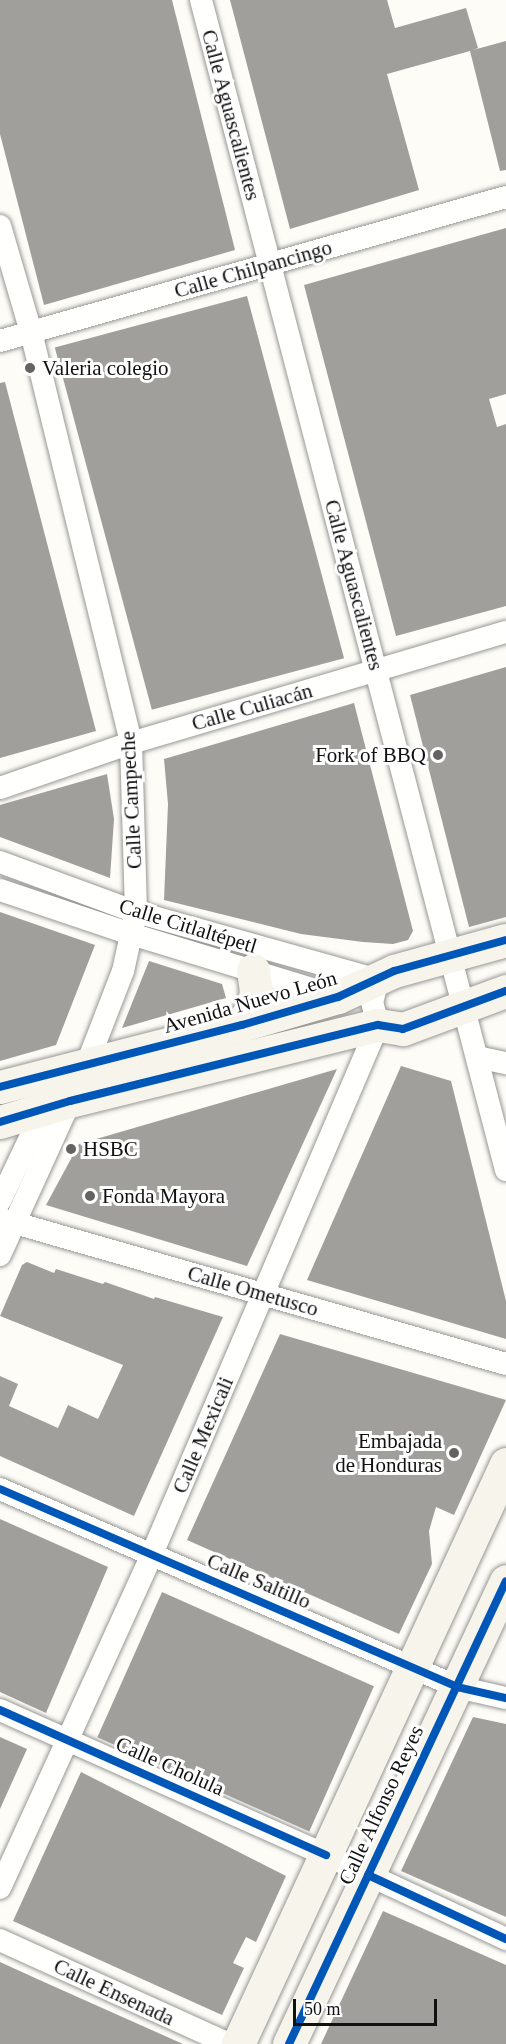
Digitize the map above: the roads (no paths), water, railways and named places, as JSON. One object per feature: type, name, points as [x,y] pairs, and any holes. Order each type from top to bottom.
[{"type":"main road","name":"Avenida Nuevo León","points":[[0,1122],[66,1086],[243,1025],[338,997],[394,971],[506,940]]},
{"type":"main road","points":[[243,1025],[254,1003],[256,991],[253,970]]},
{"type":"main road","name":"Avenida Nuevo León","points":[[0,1087],[66,1086],[378,1025],[403,1029],[464,1008],[491,994],[506,991]]},
{"type":"main road","name":"Calle Alfonso Reyes","points":[[238,2044],[506,1464]]},
{"type":"main road","name":"Calle Alfonso Reyes","points":[[289,2044],[506,1581]]},
{"type":"street","name":"Calle Aguascalientes","points":[[201,0],[506,1170]]},
{"type":"street","name":"Calle Chilpancingo","points":[[0,341],[506,197]]},
{"type":"street","name":"Calle Campeche","points":[[0,226],[31,332],[131,743],[136,912],[123,971],[66,1086],[7,1221],[0,1255]]},
{"type":"street","name":"Calle Culiacán","points":[[0,788],[131,743],[506,632]]},
{"type":"street","name":"Calle Citlaltépetl","points":[[0,862],[136,912],[378,980]]},
{"type":"street","name":"Calle Citlaltépetl","points":[[0,890],[131,934],[338,997]]},
{"type":"street","points":[[378,980],[372,1002],[378,1025]]},
{"type":"street","points":[[338,997],[365,1008],[378,1025]]},
{"type":"street","name":"Calle Mexicali","points":[[0,1888],[152,1554],[378,1025]]},
{"type":"street","points":[[477,1057],[506,1063]]},
{"type":"street","name":"Calle Campeche","points":[[0,1201],[66,1086]]},
{"type":"street","name":"Calle Ometusco","points":[[7,1221],[506,1364]]},
{"type":"street","name":"Calle Saltillo","points":[[0,1489],[457,1687],[506,1698]]},
{"type":"street","name":"Calle Cholula","points":[[0,1710],[326,1855],[506,1939]]},
{"type":"street","name":"Calle Ensenada","points":[[0,1940],[229,2044]]},
{"type":"place","name":"Valeria colegio","points":[[30,368]]},
{"type":"place","name":"Fork of BBQ","points":[[438,755]]},
{"type":"place","name":"HSBC","points":[[71,1149]]},
{"type":"place","name":"Fonda Mayora","points":[[90,1196]]},
{"type":"place","name":"Embajada de Honduras","points":[[454,1453]]}]
